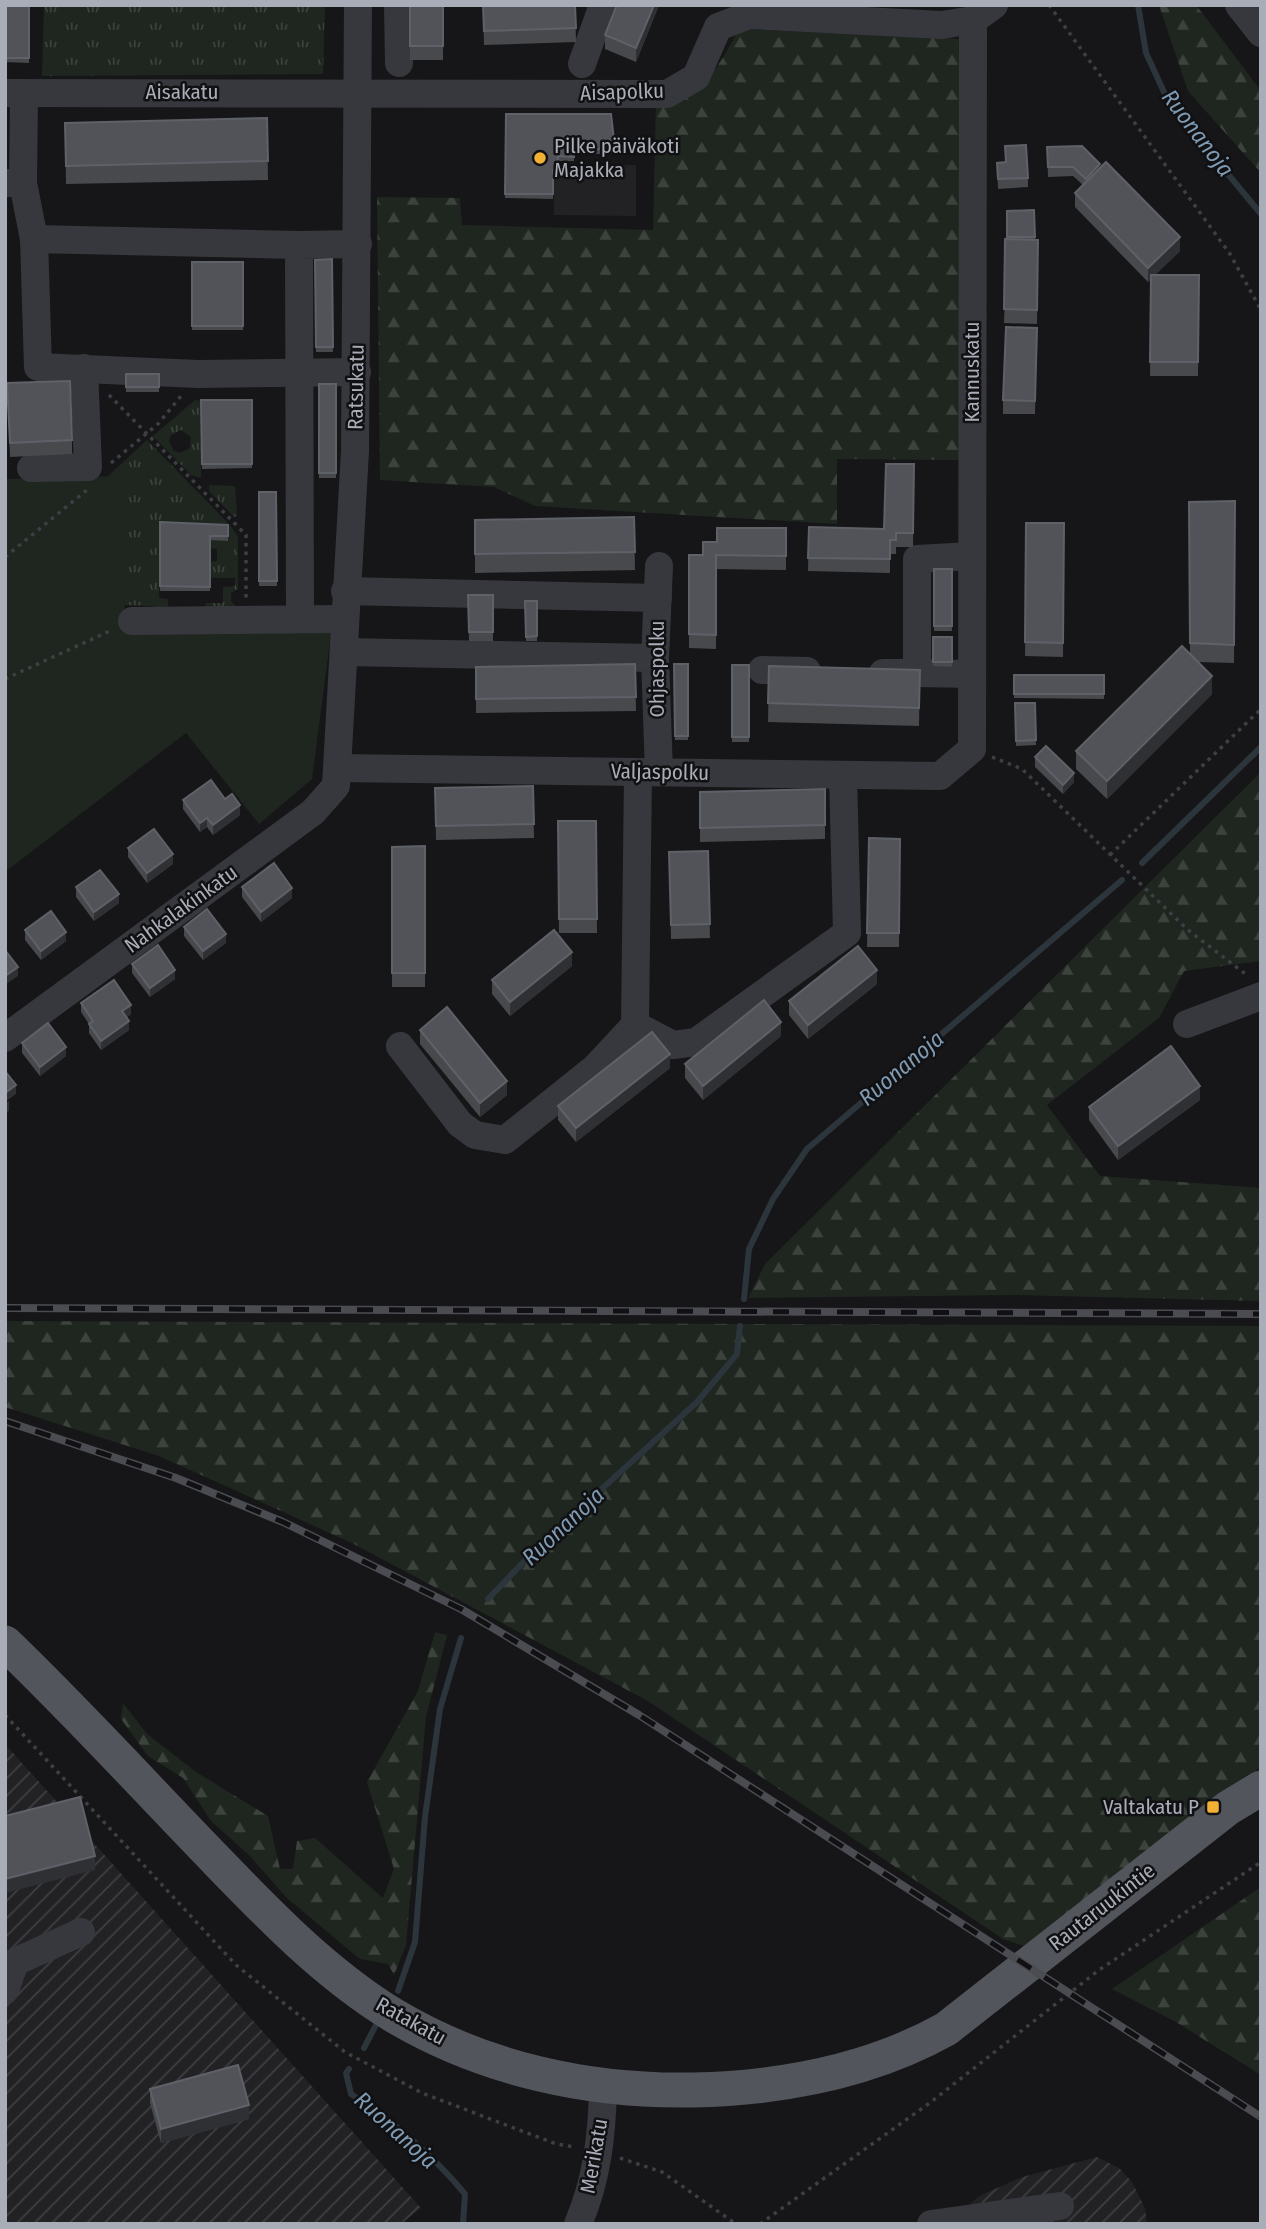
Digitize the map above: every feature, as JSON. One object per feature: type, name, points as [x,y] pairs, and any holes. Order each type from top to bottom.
[{"type":"main road","name":"Ratakatu","points":[[5,1643],[253,1898],[343,1980],[392,2014],[463,2049],[559,2080],[603,2088],[735,2089],[806,2079],[905,2051],[946,2029]]},
{"type":"main road","name":"Rautaruukintie","points":[[946,2029],[1228,1808],[1261,1788]]},
{"type":"street","name":"Ratsukatu","points":[[339,768],[338,719],[354,489],[357,372],[358,5]]},
{"type":"street","points":[[398,5],[399,63]]},
{"type":"street","points":[[582,64],[603,5]]},
{"type":"street","points":[[1239,5],[1261,33]]},
{"type":"street","name":"Aisapolku","points":[[358,91],[667,94],[696,77],[718,27],[749,15],[942,25],[984,13]]},
{"type":"street","name":"Kannuskatu","points":[[972,749],[972,556],[984,13]]},
{"type":"street","name":"Aisakatu","points":[[15,93],[358,91]]},
{"type":"street","points":[[15,93],[14,183],[34,239],[38,367],[198,374],[299,375],[357,372]]},
{"type":"street","points":[[34,239],[358,244]]},
{"type":"street","points":[[299,245],[300,619]]},
{"type":"street","points":[[31,467],[88,467],[84,368]]},
{"type":"street","points":[[917,673],[917,559],[972,556]]},
{"type":"street","name":"Ohjaspolku","points":[[635,1025],[659,566]]},
{"type":"street","points":[[132,621],[300,619],[345,605],[658,597]]},
{"type":"street","points":[[344,652],[655,658]]},
{"type":"street","points":[[762,670],[972,674]]},
{"type":"street","name":"Valjaspolku","points":[[339,768],[940,776],[972,749]]},
{"type":"street","name":"Nahkalakinkatu","points":[[5,1038],[313,812],[336,786],[339,768]]},
{"type":"street","points":[[400,1046],[460,1124],[475,1135],[505,1140],[595,1068],[635,1025],[673,1045],[696,1042],[847,933],[843,775]]},
{"type":"street","points":[[1187,1024],[1256,987]]},
{"type":"street","points":[[5,1990],[15,1962],[81,1932]]},
{"type":"street","name":"Merikatu","points":[[578,2224],[597,2162],[603,2088]]},
{"type":"street","points":[[931,2224],[1060,2206]]},
{"type":"path","points":[[1049,5],[1230,254],[1261,310]]},
{"type":"path","points":[[84,368],[246,535],[247,619]]},
{"type":"path","points":[[5,679],[132,621]]},
{"type":"path","points":[[1110,855],[1261,709]]},
{"type":"path","points":[[972,749],[1022,769],[1188,930],[1256,987]]},
{"type":"path","points":[[760,2224],[931,2102],[1099,1970],[1261,1861]]},
{"type":"shaded area","points":[[561,164],[636,165],[636,216],[554,215],[554,176],[561,175]]},
{"type":"shaded area","points":[[5,1744],[421,2208],[401,2224],[5,2224]]},
{"type":"shaded area","points":[[1097,2157],[1119,2168],[1132,2182],[1145,2208],[1147,2224],[961,2224],[959,2214],[979,2196],[1022,2177]]},
{"type":"green space","points":[[44,5],[325,5],[323,74],[42,76]]},
{"type":"green space","points":[[1159,5],[1196,5],[1261,91],[1261,173],[1188,91]]},
{"type":"green space","points":[[739,29],[960,39],[963,460],[837,459],[837,524],[535,506],[494,487],[380,480],[377,197],[460,198],[462,225],[653,230],[656,102],[672,101],[697,89],[716,68]]},
{"type":"green space","points":[[195,400],[201,401],[201,478],[191,475],[153,436]],"holes":[[[181,430],[191,437],[190,448],[180,453],[174,451],[169,441],[171,435]]]},
{"type":"green space","points":[[147,440],[230,525],[238,537],[238,589],[231,593],[231,601],[236,607],[207,607],[205,603],[223,603],[223,587],[235,586],[235,578],[210,578],[210,562],[217,561],[217,549],[210,548],[210,540],[160,527],[159,598],[168,599],[168,607],[158,617],[154,606],[124,605],[124,477],[107,477]]},
{"type":"green space","points":[[124,476],[125,628],[332,627],[312,779],[259,824],[186,733],[5,872],[5,479]]},
{"type":"green space","points":[[209,485],[235,486],[237,516],[234,517],[209,491]]},
{"type":"green space","points":[[1261,772],[1261,961],[1184,971],[1159,1018],[1047,1105],[1100,1176],[1261,1188],[1261,1301],[1013,1295],[748,1298],[765,1264]]},
{"type":"green space","points":[[5,1321],[1261,1326],[1261,1767],[1210,1801],[1030,1948],[1003,1939],[648,1701],[352,1543],[159,1456],[5,1407]]},
{"type":"green space","points":[[435,1632],[447,1635],[426,1717],[406,1945],[394,1975],[388,1964],[360,1959],[287,1898],[249,1855],[211,1821],[183,1778],[148,1756],[121,1719],[123,1703],[147,1734],[196,1772],[268,1816],[280,1869],[293,1869],[297,1841],[315,1838],[383,1898],[394,1869],[367,1782],[418,1691]]},
{"type":"green space","points":[[1261,1887],[1261,2075],[1176,2022],[1112,1989]]},
{"type":"building","points":[[5,5],[29,5],[29,58],[5,58]]},
{"type":"building","points":[[410,5],[443,5],[443,46],[410,46]]},
{"type":"building","points":[[483,5],[575,5],[576,28],[484,31]]},
{"type":"building","points":[[617,5],[654,5],[636,48],[605,35]]},
{"type":"building","name":"Pilke päiväkoti Majakka","points":[[506,114],[611,114],[615,149],[574,149],[574,157],[558,156],[558,170],[553,170],[553,194],[505,194]]},
{"type":"building","points":[[267,118],[268,161],[66,166],[65,123]]},
{"type":"building","points":[[1026,145],[1028,178],[998,179],[997,163],[1006,162],[1005,146]]},
{"type":"building","points":[[1082,146],[1100,164],[1086,179],[1073,167],[1048,167],[1047,147]]},
{"type":"building","points":[[1106,162],[1180,237],[1148,268],[1075,193]]},
{"type":"building","points":[[1034,210],[1035,237],[1007,237],[1007,211]]},
{"type":"building","points":[[1005,239],[1038,240],[1037,310],[1004,309]]},
{"type":"building","points":[[332,259],[333,347],[316,347],[315,260]]},
{"type":"building","points":[[192,262],[243,262],[243,326],[192,326]]},
{"type":"building","points":[[1151,275],[1199,275],[1198,362],[1150,362]]},
{"type":"building","points":[[1006,327],[1037,328],[1035,401],[1003,400]]},
{"type":"building","points":[[126,374],[159,374],[159,387],[126,387]]},
{"type":"building","points":[[70,381],[72,440],[10,443],[7,383]]},
{"type":"building","points":[[319,384],[336,384],[336,473],[319,473]]},
{"type":"building","points":[[201,400],[252,400],[252,464],[202,464]]},
{"type":"building","points":[[886,464],[914,464],[913,533],[896,533],[896,540],[890,540],[890,559],[808,558],[809,527],[884,529]]},
{"type":"building","points":[[259,492],[276,492],[277,581],[259,581]]},
{"type":"building","points":[[1235,501],[1234,645],[1190,643],[1189,502]]},
{"type":"building","points":[[634,517],[635,552],[475,554],[475,520]]},
{"type":"building","points":[[160,522],[228,525],[228,536],[210,536],[210,587],[160,586]]},
{"type":"building","points":[[1026,523],[1064,523],[1063,643],[1025,642]]},
{"type":"building","points":[[717,528],[786,528],[786,556],[716,555],[716,635],[689,634],[689,555],[703,555],[703,542],[717,542]]},
{"type":"building","points":[[934,569],[952,569],[952,626],[934,626]]},
{"type":"building","points":[[468,595],[493,595],[493,632],[469,632]]},
{"type":"building","points":[[525,601],[537,601],[537,636],[526,637]]},
{"type":"building","points":[[933,637],[952,637],[952,662],[933,662]]},
{"type":"building","points":[[1182,646],[1212,676],[1107,781],[1076,751]]},
{"type":"building","points":[[635,664],[636,697],[476,699],[476,667]]},
{"type":"building","points":[[674,664],[688,664],[688,736],[675,736]]},
{"type":"building","points":[[732,665],[749,665],[749,737],[732,737]]},
{"type":"building","points":[[769,666],[920,670],[919,708],[768,703]]},
{"type":"building","points":[[1014,675],[1104,675],[1104,694],[1014,694]]},
{"type":"building","points":[[1015,703],[1035,703],[1036,740],[1016,741]]},
{"type":"building","points":[[1046,746],[1074,773],[1063,785],[1035,757]]},
{"type":"building","points":[[211,780],[225,799],[232,794],[240,805],[213,825],[207,818],[200,823],[183,800]]},
{"type":"building","points":[[533,786],[534,824],[436,826],[435,788]]},
{"type":"building","points":[[825,789],[825,825],[700,828],[700,792]]},
{"type":"building","points":[[558,821],[596,821],[597,919],[559,919]]},
{"type":"building","points":[[154,829],[173,854],[147,873],[128,848]]},
{"type":"building","points":[[869,838],[900,839],[899,933],[867,933]]},
{"type":"building","points":[[425,846],[425,973],[392,973],[392,847]]},
{"type":"building","points":[[708,851],[710,924],[671,925],[669,852]]},
{"type":"building","points":[[274,863],[292,888],[261,912],[242,887]]},
{"type":"building","points":[[100,870],[119,894],[94,912],[76,887]]},
{"type":"building","points":[[207,909],[226,934],[203,951],[184,927]]},
{"type":"building","points":[[51,911],[66,932],[41,951],[25,930]]},
{"type":"building","points":[[554,930],[572,952],[510,1002],[492,980]]},
{"type":"building","points":[[158,945],[175,970],[150,988],[132,964]]},
{"type":"building","points":[[858,946],[877,970],[808,1025],[789,1001]]},
{"type":"building","points":[[5,950],[18,967],[5,976]]},
{"type":"building","points":[[114,980],[131,1005],[122,1011],[129,1021],[101,1041],[89,1024],[93,1021],[81,1003]]},
{"type":"building","points":[[764,1000],[781,1022],[703,1086],[685,1064]]},
{"type":"building","points":[[447,1007],[507,1081],[480,1103],[420,1030]]},
{"type":"building","points":[[48,1023],[66,1047],[40,1067],[22,1043]]},
{"type":"building","points":[[652,1032],[670,1054],[576,1128],[558,1106]]},
{"type":"building","points":[[1171,1046],[1200,1086],[1118,1146],[1089,1107]]},
{"type":"building","points":[[5,1071],[16,1085],[5,1093]]},
{"type":"building","points":[[80,1797],[95,1856],[5,1879],[5,1816]]},
{"type":"building","points":[[238,2065],[249,2105],[161,2129],[150,2089]]},
{"type":"waterway","name":"Ruonanoja","points":[[1138,5],[1146,53],[1169,103],[1261,214]]},
{"type":"waterway","name":"Ruonanoja","points":[[1142,863],[1261,747]]},
{"type":"waterway","name":"Ruonanoja","points":[[744,1299],[749,1249],[773,1199],[807,1149],[1122,880]]},
{"type":"waterway","name":"Ruonanoja","points":[[488,1599],[536,1549],[697,1402],[737,1354],[740,1326]]},
{"type":"waterway","name":"Ruonanoja","points":[[398,1991],[415,1942],[425,1817],[440,1709],[461,1638]]},
{"type":"waterway","name":"Ruonanoja","points":[[364,2048],[377,2023]]},
{"type":"waterway","name":"Ruonanoja","points":[[349,2069],[346,2073],[351,2094],[412,2140],[465,2194],[463,2224]]},
{"type":"railway","points":[[5,1308],[1261,1314]]},
{"type":"railway","points":[[5,1421],[176,1478],[283,1522],[461,1609],[639,1715],[1261,2117]]},
{"type":"place","name":"Pilke päiväkoti Majakka","points":[[540,158]]},
{"type":"place","name":"Valtakatu P","points":[[1213,1807]]}]
